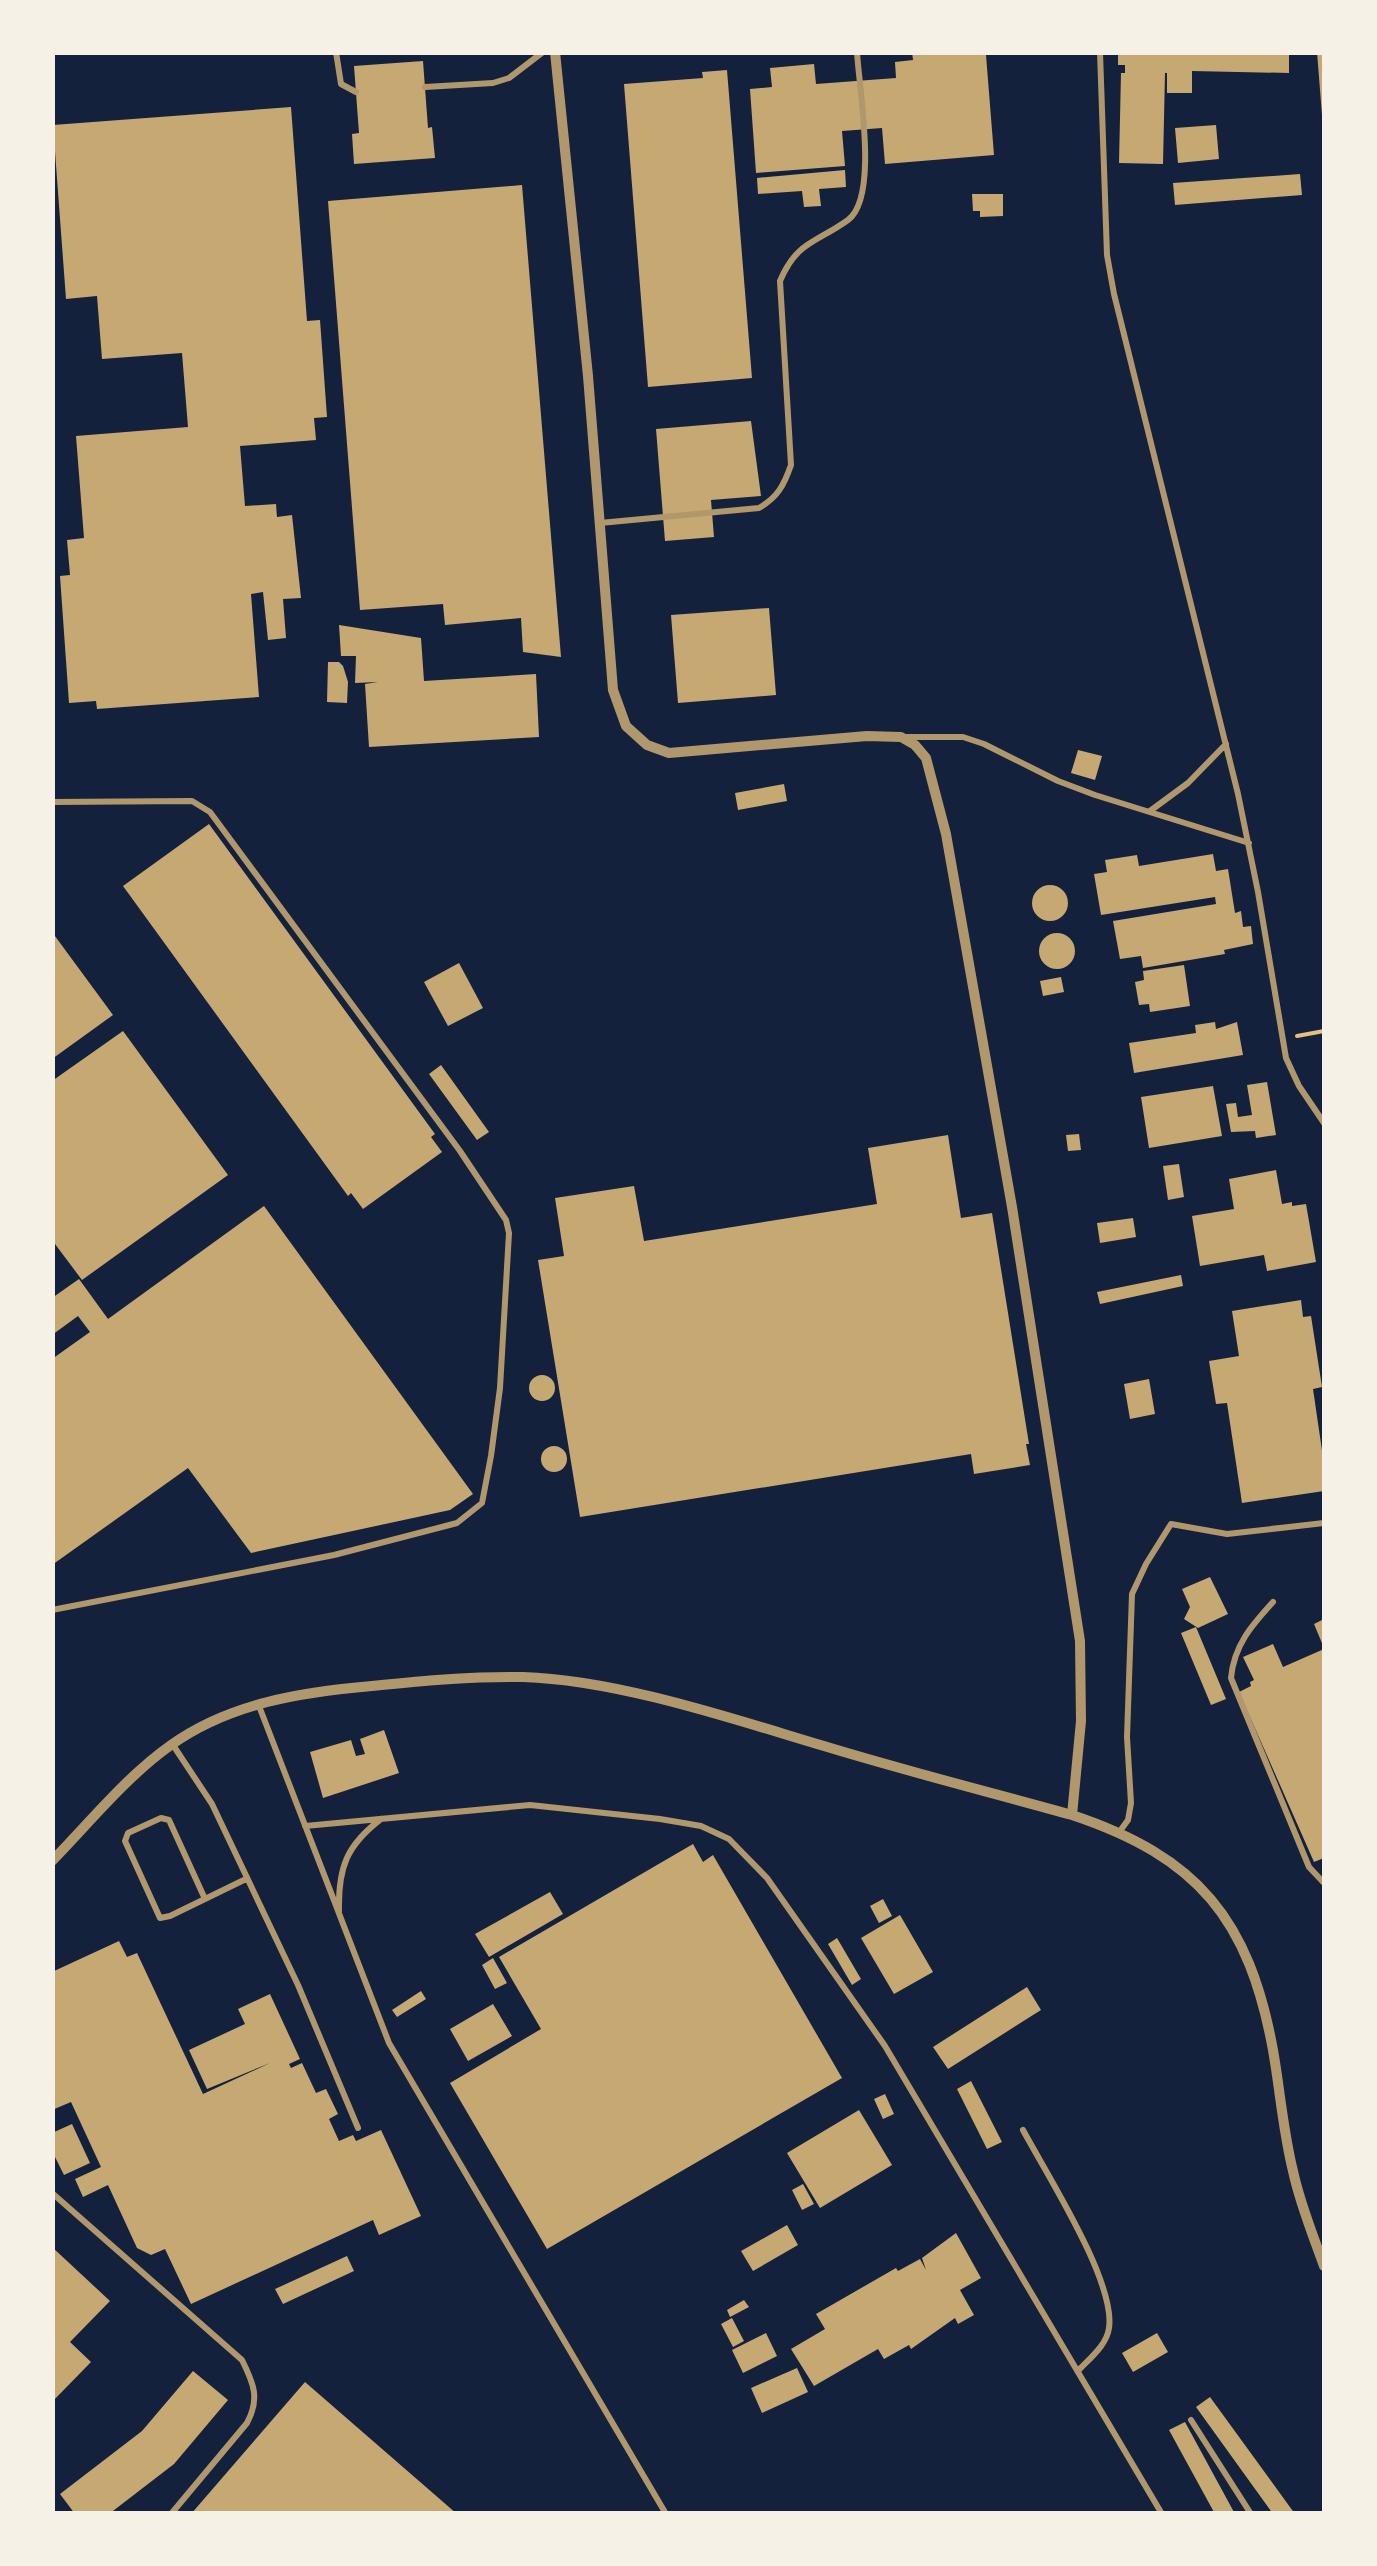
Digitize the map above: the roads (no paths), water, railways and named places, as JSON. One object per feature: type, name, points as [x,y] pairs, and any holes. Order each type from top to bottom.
[{"type":"street","points":[[555,52],[588,376],[613,690],[626,726],[647,745],[669,752],[868,736],[901,737],[916,745],[926,758],[946,834],[1012,1208],[1080,1640],[1081,1720],[1072,1815]]},
{"type":"street","points":[[52,1861],[124,1786],[172,1744],[226,1716],[258,1704],[326,1690],[442,1680],[524,1677],[707,1711],[1072,1815],[1120,1832],[1166,1857],[1205,1892],[1237,1933],[1255,1975],[1273,2048],[1293,2172],[1324,2266]]},
{"type":"lane","points":[[336,52],[340,84],[356,92]]},
{"type":"lane","points":[[425,87],[494,83],[509,78],[543,52]]},
{"type":"lane","points":[[599,523],[759,508],[772,501],[782,487],[791,465],[780,281],[789,259],[852,217],[862,200],[864,155],[857,52]]},
{"type":"lane","points":[[1100,52],[1104,215],[1111,281],[1226,744],[1248,843],[1286,1058],[1298,1086],[1324,1124]]},
{"type":"lane","points":[[901,737],[963,737],[1058,782],[1248,843]]},
{"type":"lane","points":[[1150,812],[1188,783],[1226,744]]},
{"type":"lane","points":[[52,802],[192,801],[210,812],[460,1151],[506,1220],[509,1233],[500,1388],[491,1456],[482,1504],[471,1515],[457,1523],[334,1556],[52,1610]]},
{"type":"lane","points":[[1120,1832],[1128,1820],[1131,1802],[1126,1737],[1132,1594],[1171,1524],[1227,1534],[1324,1523]]},
{"type":"lane","points":[[1273,1602],[1247,1631],[1232,1660],[1231,1678],[1309,1867],[1324,1882]]},
{"type":"lane","points":[[258,1704],[388,2043],[666,2514]]},
{"type":"lane","points":[[172,1744],[203,1788],[304,2000],[358,2128]]},
{"type":"lane","points":[[306,1826],[530,1805],[660,1818],[701,1826],[729,1839],[767,1878],[885,2046],[1162,2514]]},
{"type":"lane","points":[[204,1899],[169,1820],[161,1818],[128,1833],[125,1841],[160,1918],[204,1899],[246,1879]]},
{"type":"lane","points":[[339,1916],[341,1879],[352,1845],[382,1818]]},
{"type":"lane","points":[[1023,2130],[1100,2276],[1108,2305],[1110,2330],[1103,2344],[1078,2371]]},
{"type":"lane","points":[[52,2193],[242,2360],[251,2378],[255,2408],[247,2423],[171,2514]]},
{"type":"lane","points":[[1191,2420],[1252,2514]]}]
